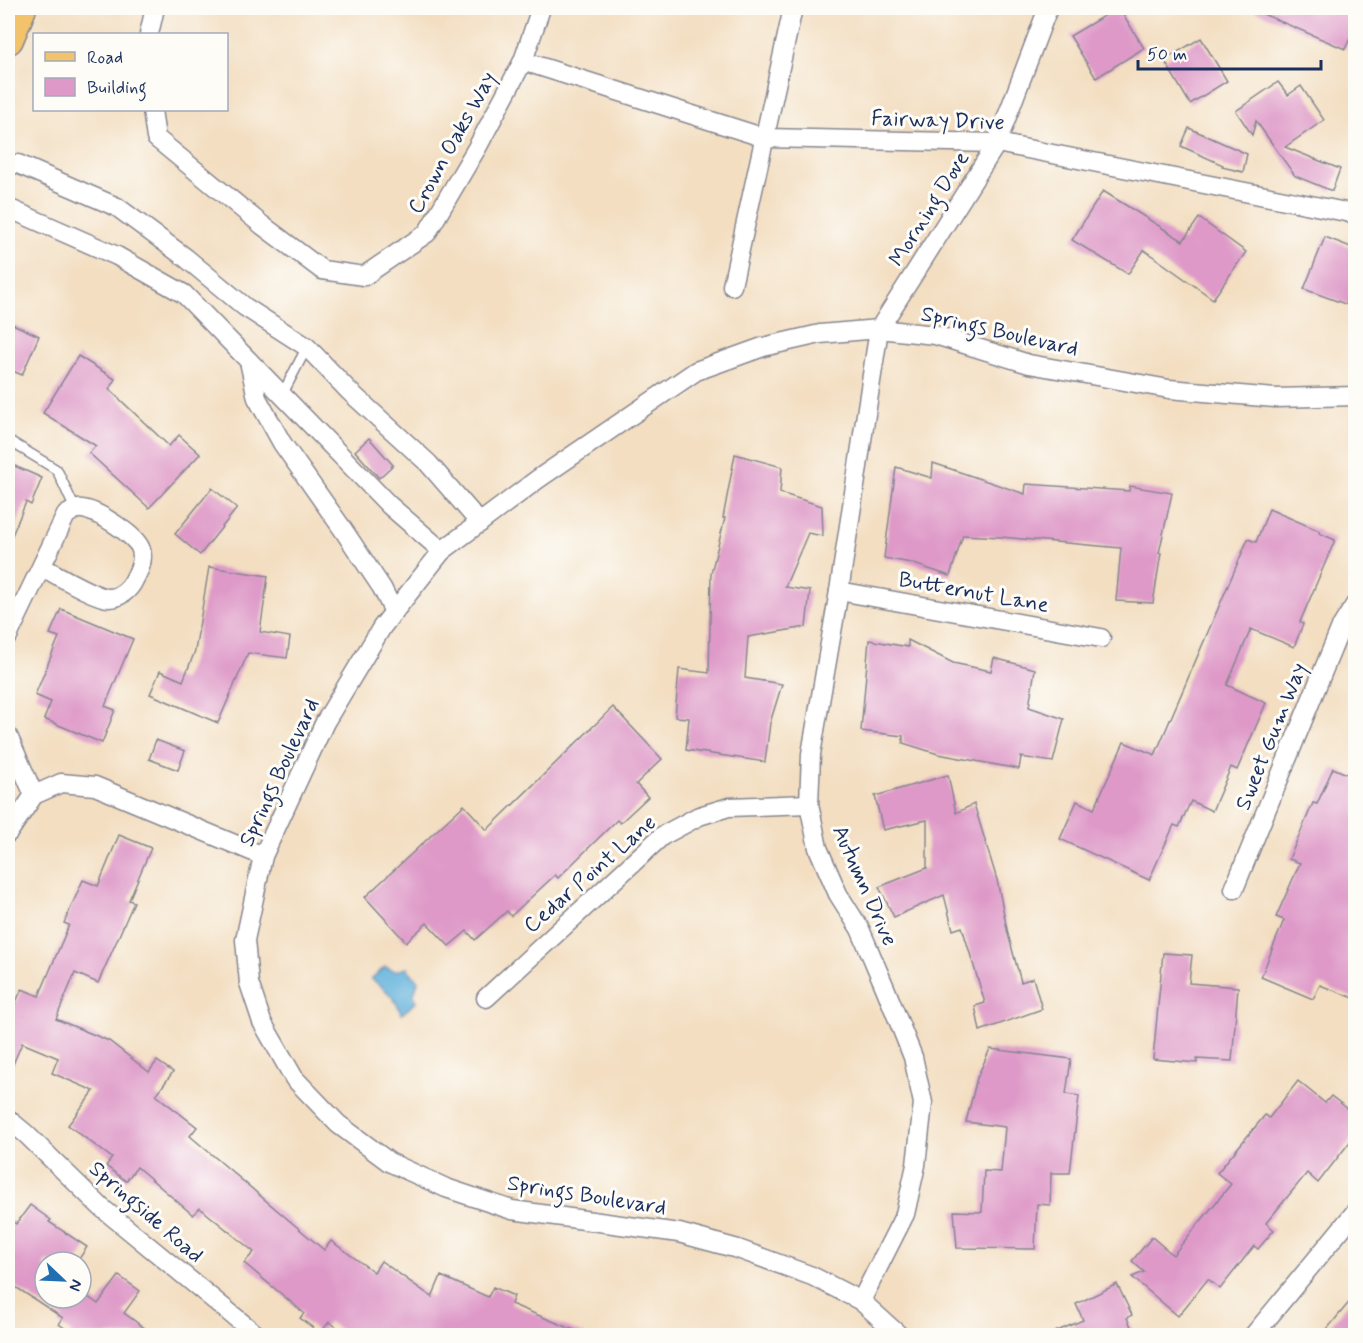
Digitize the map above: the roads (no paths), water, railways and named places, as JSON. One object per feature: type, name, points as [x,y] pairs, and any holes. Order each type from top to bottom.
[{"type":"main road","points":[[8,39],[21,8]]},
{"type":"street","points":[[150,33],[155,8]]},
{"type":"street","name":"Crown Oaks Way","points":[[152,111],[156,138],[262,225],[322,270],[364,276],[428,233],[523,61],[541,8]]},
{"type":"street","points":[[732,286],[793,8]]},
{"type":"street","name":"Morning Dove","points":[[879,329],[998,143],[1048,8]]},
{"type":"street","name":"Fairway Drive","points":[[523,61],[765,138],[998,143],[1356,214]]},
{"type":"street","points":[[8,164],[18,164],[117,207],[186,258],[245,307],[307,347],[349,391],[428,463],[480,523]]},
{"type":"street","points":[[8,208],[117,255],[184,294],[389,505],[442,551]]},
{"type":"street","name":"Springs Boulevard","points":[[900,1335],[861,1301],[812,1276],[738,1249],[679,1233],[512,1210],[446,1188],[389,1162],[338,1124],[294,1078],[262,1022],[249,983],[245,940],[263,856],[325,722],[382,627],[442,551],[547,472],[696,371],[763,347],[820,334],[879,329],[935,335],[1029,364],[1169,389],[1275,398],[1356,396]]},
{"type":"street","name":"Autumn Drive","points":[[861,1301],[905,1214],[916,1165],[923,1103],[913,1057],[886,990],[860,929],[838,894],[818,848],[809,804],[811,754],[839,591],[879,329]]},
{"type":"street","points":[[249,361],[257,398],[282,443],[382,588],[394,612]]},
{"type":"street","points":[[8,636],[66,515],[75,509],[84,509],[125,530],[138,541],[142,550],[141,567],[131,586],[121,595],[109,598],[97,595],[42,567]]},
{"type":"street","name":"Butternut Lane","points":[[839,591],[1101,638]]},
{"type":"street","name":"Sweet Gum Way","points":[[1234,890],[1341,627],[1356,603]]},
{"type":"street","points":[[8,736],[34,795]]},
{"type":"street","points":[[8,833],[34,795],[61,783],[95,786],[263,856]]},
{"type":"street","name":"Cedar Point Lane","points":[[486,998],[662,836],[699,816],[729,807],[809,804]]},
{"type":"street","name":"Springside Road","points":[[8,1119],[102,1208],[258,1335]]},
{"type":"street","points":[[1253,1335],[1356,1211]]},
{"type":"lane","points":[[282,394],[307,347]]},
{"type":"lane","points":[[8,440],[57,470],[75,509]]},
{"type":"water","points":[[385,967],[395,971],[407,968],[418,981],[414,994],[416,1002],[402,1014],[390,994],[371,979]]}]
